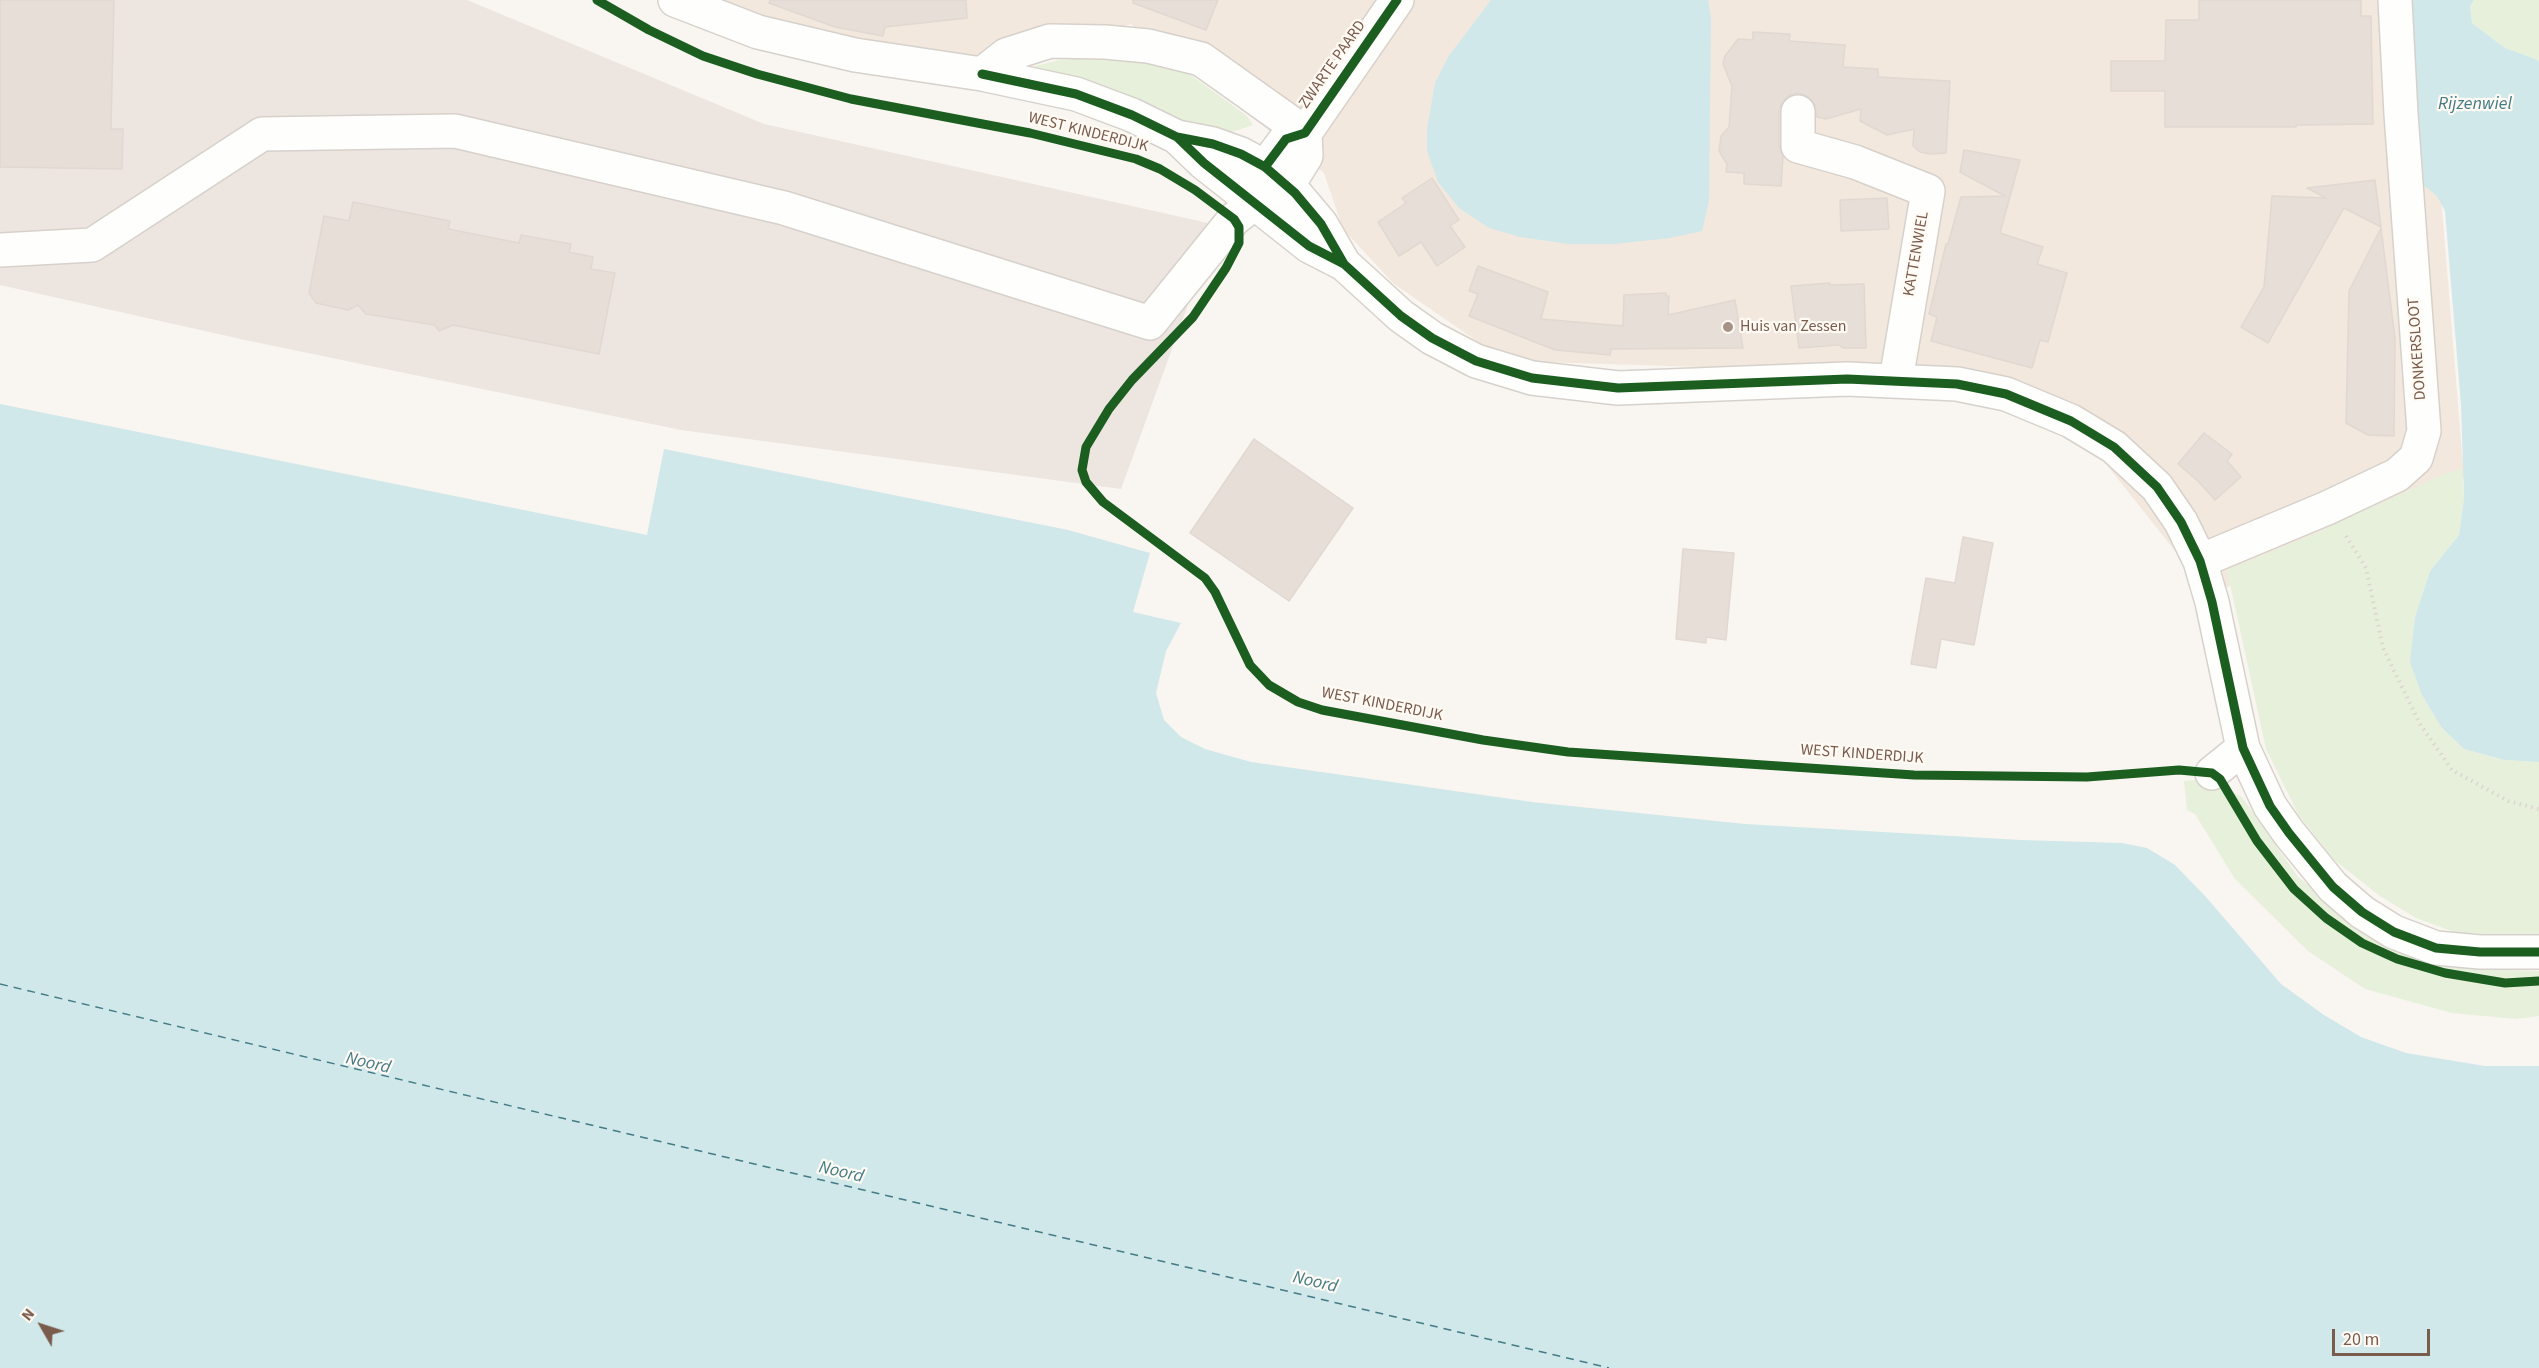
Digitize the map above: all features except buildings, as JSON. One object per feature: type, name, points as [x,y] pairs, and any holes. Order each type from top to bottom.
[{"type":"street","name":"WEST KINDERDIJK","points":[[675,0],[758,32],[855,55],[982,74],[1076,94],[1132,115],[1177,137],[1213,144],[1241,154],[1277,176],[1321,224],[1344,264]]},
{"type":"street","name":"ZWARTE PAARD","points":[[1245,211],[1277,176],[1306,156],[1305,133],[1397,0]]},
{"type":"street","name":"DONKERSLOOT","points":[[2200,561],[2327,508],[2397,475],[2416,458],[2424,431],[2401,114],[2396,0]]},
{"type":"street","points":[[982,74],[1006,55],[1050,41],[1105,42],[1148,46],[1201,59],[1305,133]]},
{"type":"street","name":"KATTENWIEL","points":[[1798,112],[1797,146],[1855,162],[1928,191],[1896,380]]},
{"type":"street","points":[[0,250],[92,245],[262,134],[455,131],[784,208],[1150,322],[1245,211]]},
{"type":"street","name":"WEST KINDERDIJK","points":[[1177,137],[1204,163],[1245,211],[1344,264],[1401,316],[1432,338],[1476,361],[1532,378],[1618,388],[1847,379],[1957,384],[2006,394],[2071,421],[2114,447],[2157,487],[2181,522],[2200,561],[2212,602],[2243,748],[2270,806],[2333,887],[2362,912],[2394,932],[2436,948],[2480,952],[2539,952]]},
{"type":"street","points":[[2212,773],[2243,748]]},
{"type":"path","points":[[2327,508],[2366,568],[2383,648],[2420,724],[2452,770],[2508,801],[2539,809]]},
{"type":"shaded area","points":[[0,0],[467,0],[764,124],[1217,225],[1121,489],[681,430],[245,340],[0,285]]},
{"type":"shaded area","points":[[722,0],[2425,0],[2464,478],[2210,595],[2052,396],[1935,374],[1506,361],[1394,284],[1343,229],[1324,173],[1131,24],[1009,65],[795,39]]},
{"type":"green space","points":[[2474,0],[2539,0],[2539,62],[2505,48],[2472,23],[2470,6]]},
{"type":"green space","points":[[1113,56],[1149,57],[1184,70],[1247,116],[1253,125],[1220,136],[1134,100],[1023,72],[1031,67],[1060,60]]},
{"type":"green space","points":[[2462,469],[2464,498],[2459,535],[2430,571],[2415,617],[2422,695],[2441,727],[2464,749],[2504,760],[2539,762],[2539,938],[2454,932],[2416,918],[2380,896],[2333,859],[2298,814],[2266,749],[2227,570],[2314,534],[2442,475]]},
{"type":"green space","points":[[2207,779],[2242,797],[2298,877],[2338,909],[2427,958],[2479,969],[2539,971],[2539,1016],[2516,1019],[2452,1013],[2365,989],[2308,951],[2235,879],[2195,814],[2187,810],[2184,781]]},
{"type":"water","points":[[1491,0],[1708,0],[1711,18],[1709,201],[1702,231],[1670,238],[1614,244],[1568,244],[1520,237],[1489,228],[1459,208],[1438,182],[1427,151],[1427,129],[1435,83],[1448,57]]},
{"type":"water","name":"Rijzenwiel","points":[[2411,0],[2474,0],[2470,6],[2472,23],[2505,48],[2539,62],[2539,762],[2504,760],[2464,749],[2441,727],[2422,695],[2410,662],[2415,617],[2430,571],[2459,535],[2464,498],[2461,405],[2445,211],[2437,196],[2416,179]]},
{"type":"water","name":"Noord","points":[[0,404],[647,535],[664,449],[1068,530],[1150,553],[1133,612],[1181,623],[1166,651],[1156,693],[1164,720],[1181,737],[1205,749],[1251,762],[1532,802],[1745,824],[2021,840],[2122,843],[2147,848],[2175,865],[2206,897],[2281,984],[2324,1015],[2361,1037],[2406,1053],[2485,1066],[2539,1066],[2539,1368],[0,1368]]},
{"type":"ferry route","points":[[0,984],[1609,1368]]},
{"type":"cycle path","points":[[597,0],[649,30],[703,56],[757,74],[851,99],[1030,133],[1136,159],[1160,169],[1195,190],[1234,219],[1239,227],[1239,243],[1226,268],[1193,317],[1132,380],[1109,409],[1086,447],[1082,470],[1086,482],[1103,502],[1205,578],[1215,592],[1250,665],[1269,685],[1298,702],[1322,710],[1483,740],[1568,752],[1914,775],[2087,777],[2179,770],[2212,773],[2220,779],[2257,841],[2294,889],[2326,918],[2362,943],[2397,959],[2445,973],[2505,983],[2539,981]]},
{"type":"cycle path","points":[[1265,167],[1286,139],[1305,133],[1397,0]]},
{"type":"cycle path","points":[[982,74],[1076,94],[1132,115],[1177,137],[1213,144],[1241,154],[1265,167],[1295,193],[1321,224],[1344,264]]},
{"type":"cycle path","points":[[1177,137],[1204,163],[1309,246],[1344,264],[1401,316],[1432,338],[1476,361],[1532,378],[1618,388],[1847,379],[1957,384],[2006,394],[2071,421],[2114,447],[2157,487],[2181,522],[2200,561],[2212,602],[2243,748],[2270,806],[2333,887],[2362,912],[2394,932],[2436,948],[2480,952],[2539,952]]},
{"type":"place","name":"Huis van Zessen","points":[[1728,327]]}]
